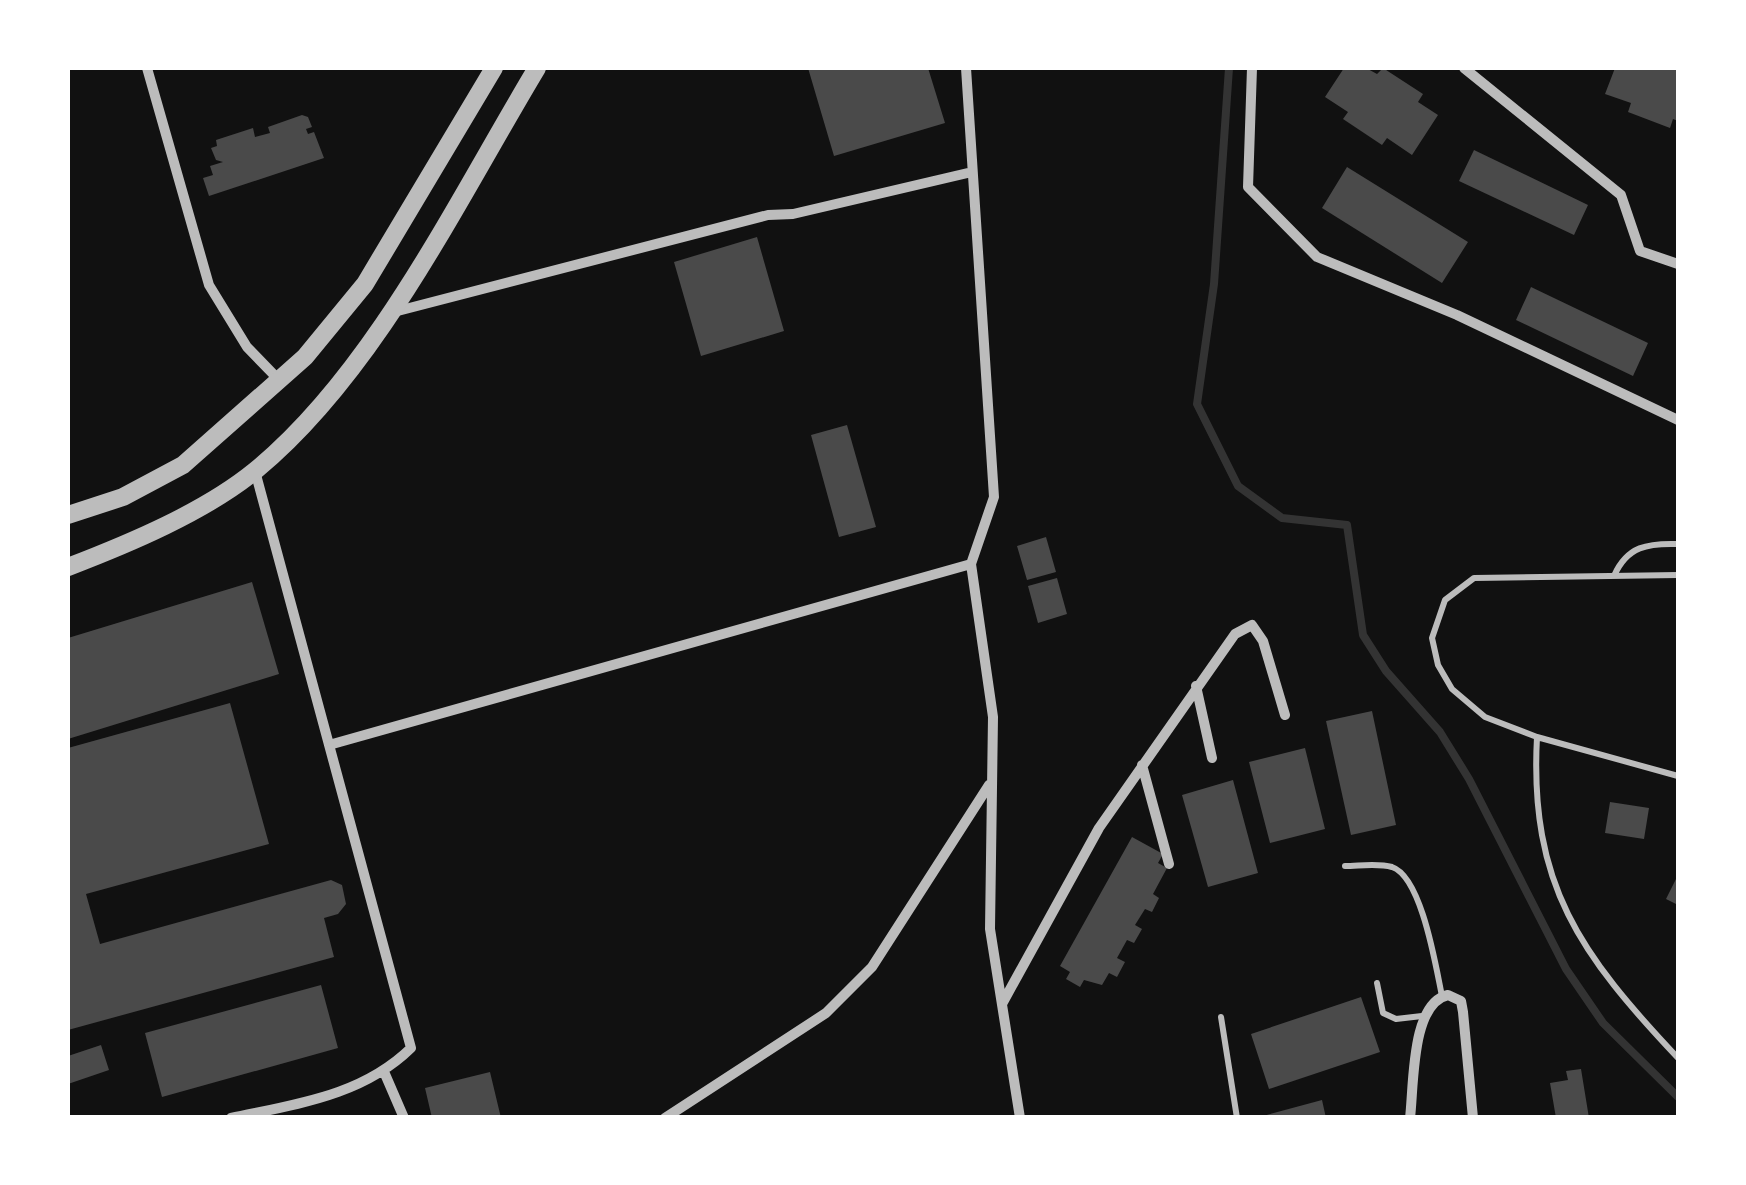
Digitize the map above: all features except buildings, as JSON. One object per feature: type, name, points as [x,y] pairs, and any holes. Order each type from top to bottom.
[{"type":"street","points":[[147,68],[209,286],[247,346],[279,380]]},
{"type":"street","points":[[68,515],[123,497],[183,465],[305,357],[365,284],[494,68]]},
{"type":"street","points":[[68,566],[140,540],[255,471],[340,382],[390,313],[537,68]]},
{"type":"street","points":[[966,68],[994,496],[971,564],[994,717],[990,928],[1019,1091],[1020,1118]]},
{"type":"street","points":[[1252,68],[1248,187],[1316,257],[1457,315],[1678,420]]},
{"type":"street","points":[[1464,68],[1621,195],[1640,250],[1678,264]]},
{"type":"street","points":[[390,313],[768,215],[793,214],[972,172]]},
{"type":"street","points":[[231,1118],[326,1098],[384,1074],[411,1048],[255,471]]},
{"type":"street","points":[[328,745],[971,564]]},
{"type":"street","points":[[1002,1005],[1098,828],[1235,634],[1252,626],[1263,641],[1285,714]]},
{"type":"street","points":[[1196,686],[1212,758]]},
{"type":"street","points":[[1142,765],[1169,864]]},
{"type":"street","points":[[664,1118],[826,1013],[872,967],[990,784]]},
{"type":"street","points":[[1410,1118],[1422,1016],[1442,996],[1461,1001],[1473,1118]]},
{"type":"street","points":[[384,1074],[404,1118]]},
{"type":"lane","points":[[1614,576],[1627,554],[1638,548],[1678,544]]},
{"type":"lane","points":[[1678,576],[1474,578],[1452,590],[1438,610],[1434,652],[1452,689],[1485,717],[1538,737],[1678,776]]},
{"type":"lane","points":[[1538,737],[1536,814],[1560,902],[1591,956],[1678,1058]]},
{"type":"lane","points":[[1344,866],[1389,866],[1403,874],[1429,935],[1442,996]]},
{"type":"lane","points":[[1377,983],[1383,1013],[1396,1019],[1422,1016]]},
{"type":"lane","points":[[1221,1017],[1237,1118]]},
{"type":"waterway","points":[[1229,68],[1214,284],[1197,404],[1238,486],[1282,518],[1347,525],[1363,635],[1386,671],[1440,732],[1469,779],[1566,969],[1603,1023],[1678,1097]]}]
